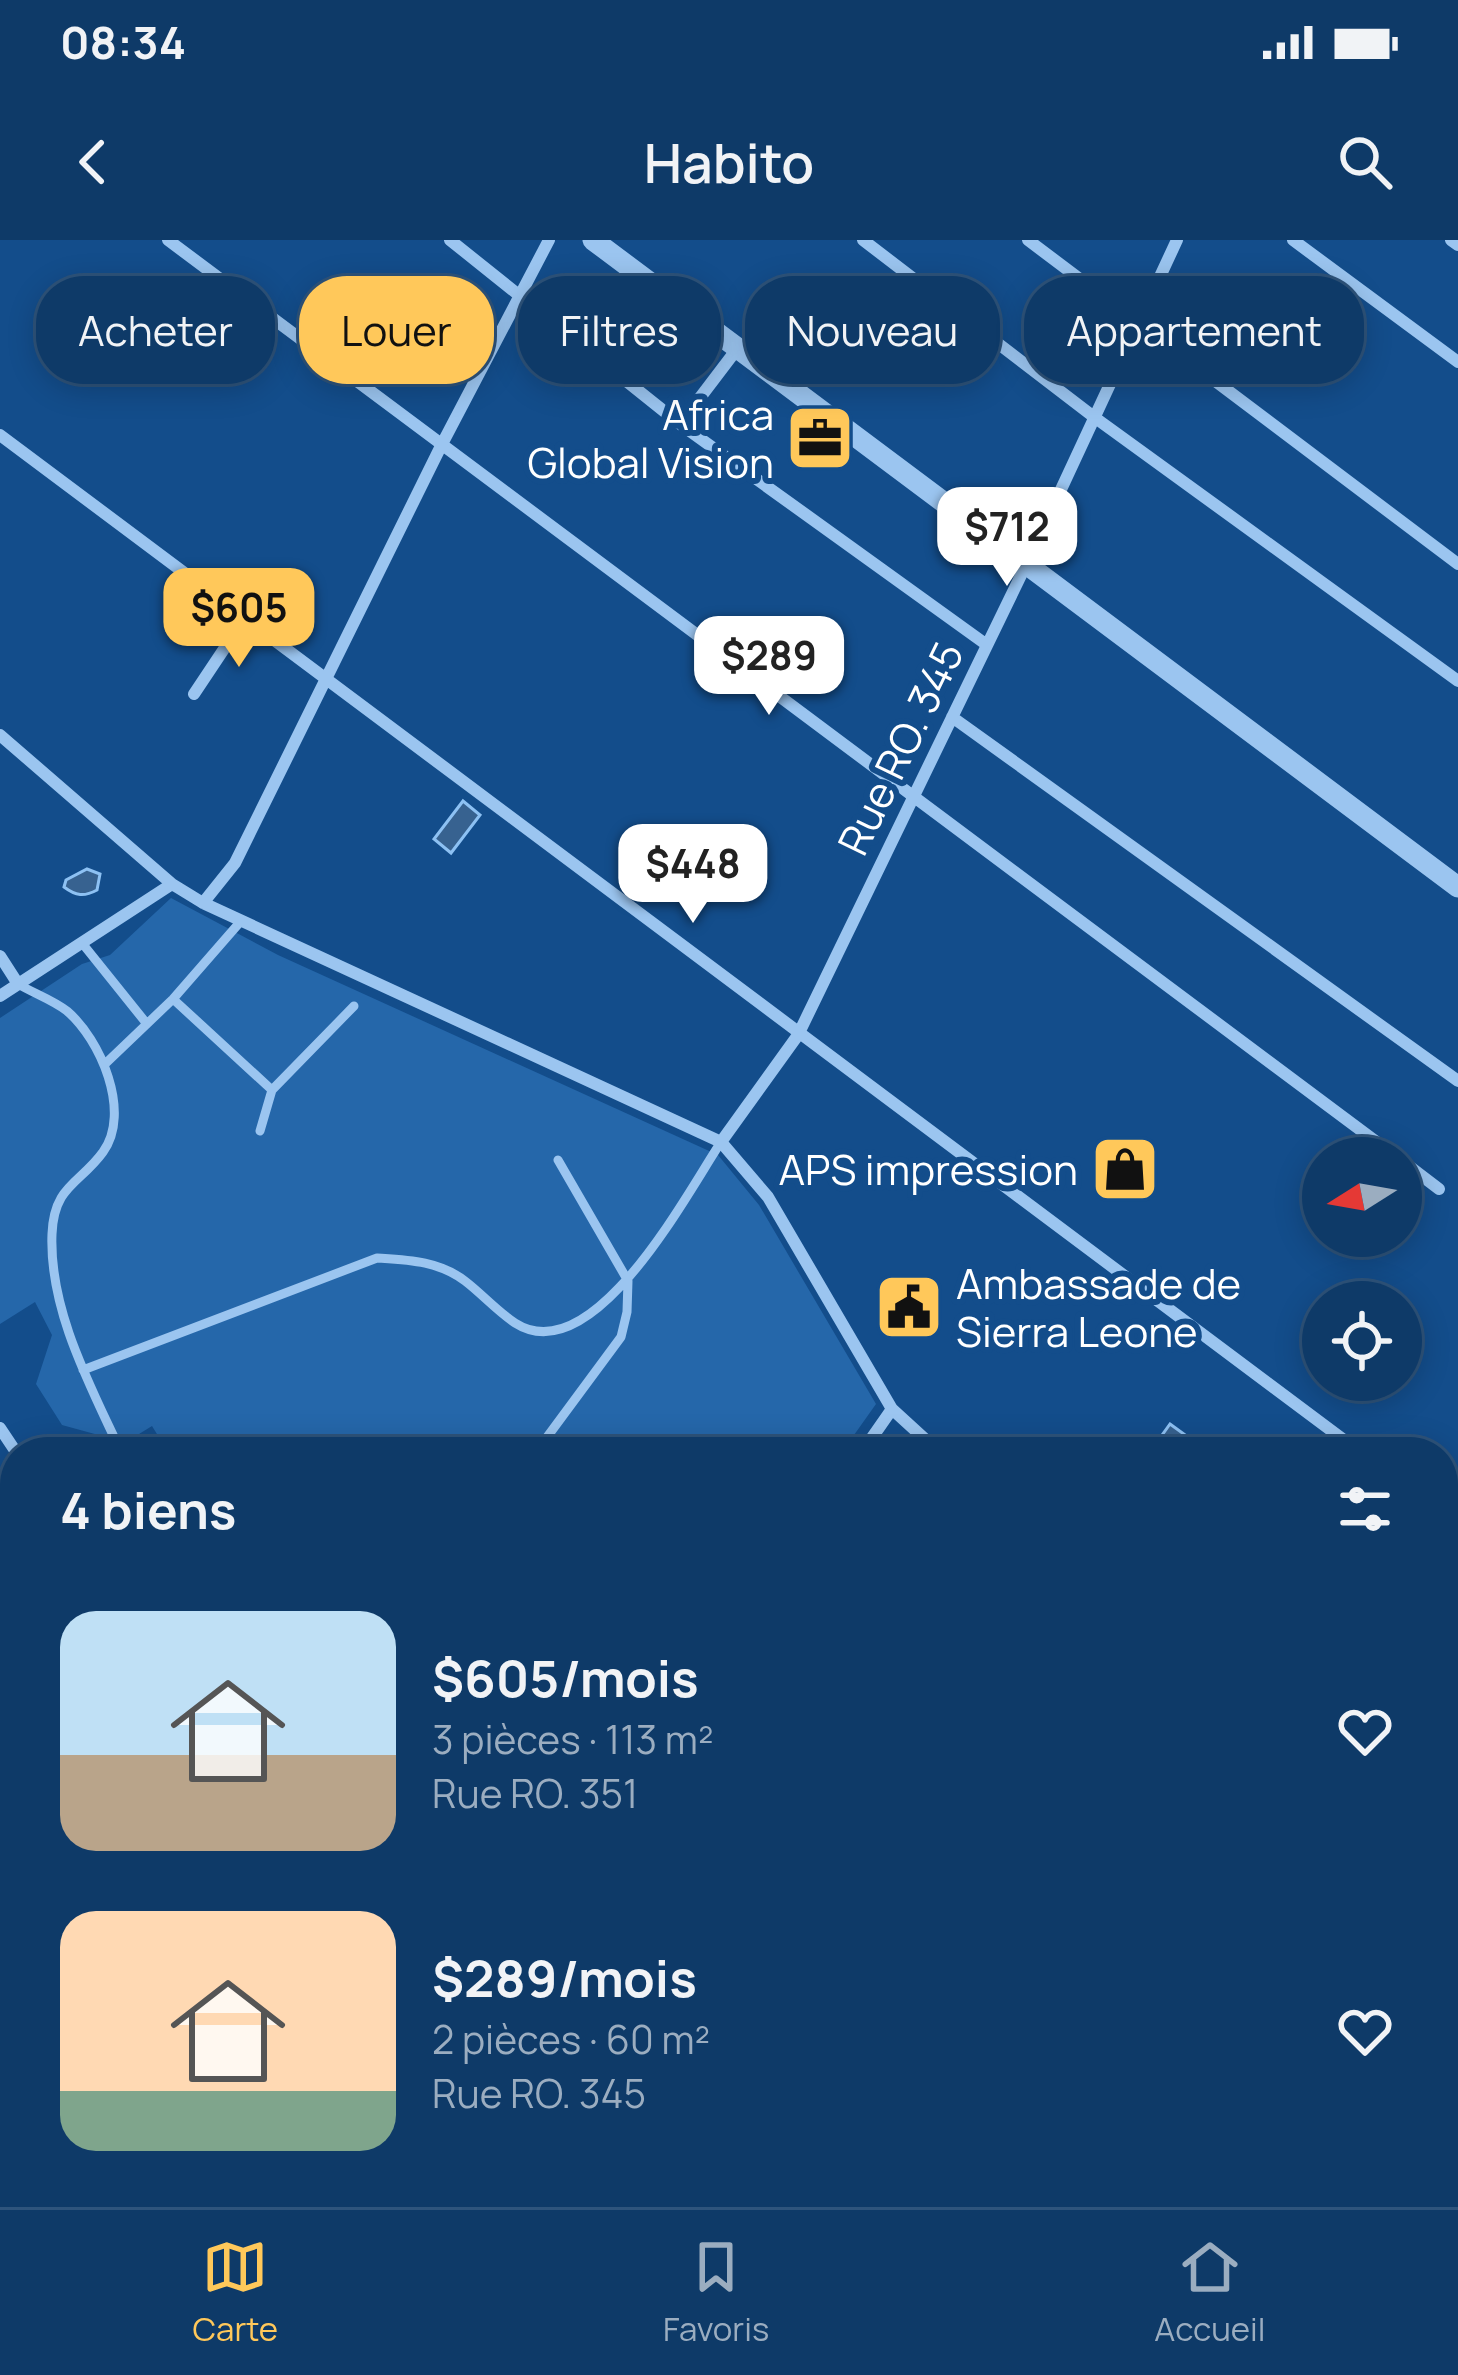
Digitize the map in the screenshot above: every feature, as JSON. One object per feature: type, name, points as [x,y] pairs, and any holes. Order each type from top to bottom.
[{"type":"street","points":[[168,240],[1371,1137]]},
{"type":"street","points":[[450,240],[518,293]]},
{"type":"street","points":[[531,276],[549,240]]},
{"type":"street","points":[[593,240],[1458,887]]},
{"type":"street","points":[[863,240],[1094,417],[1458,681]]},
{"type":"street","points":[[1028,240],[1076,276]]},
{"type":"street","name":"Rue RO. 345","points":[[1160,276],[1178,240]]},
{"type":"street","points":[[1293,240],[1458,362]]},
{"type":"street","points":[[203,903],[235,863],[518,301]]},
{"type":"street","points":[[680,424],[737,349]]},
{"type":"street","points":[[631,384],[987,645]]},
{"type":"street","name":"Rue RO. 345","points":[[721,1142],[798,1035],[1109,384]]},
{"type":"street","points":[[1220,384],[1458,564]]},
{"type":"street","points":[[0,435],[1340,1437]]},
{"type":"street","points":[[194,694],[244,619]]},
{"type":"street","points":[[952,717],[1458,1082]]},
{"type":"street","points":[[0,735],[172,884],[203,903],[721,1142],[768,1197],[892,1409],[923,1437]]},
{"type":"street","points":[[0,996],[172,884]]},
{"type":"street","points":[[0,956],[18,984]]},
{"type":"street","points":[[1422,1176],[1439,1189]]},
{"type":"street","points":[[872,1437],[892,1409]]},
{"type":"lane","points":[[105,1064],[173,999],[241,921]]},
{"type":"lane","points":[[82,943],[147,1024]]},
{"type":"lane","points":[[18,984],[68,1012],[105,1064],[116,1111],[106,1150],[63,1190],[52,1230],[54,1278],[83,1370],[114,1437]]},
{"type":"lane","points":[[173,999],[272,1090]]},
{"type":"lane","points":[[260,1131],[272,1090],[354,1006]]},
{"type":"lane","points":[[83,1370],[376,1258],[423,1261],[460,1277],[518,1326],[552,1332],[592,1315],[628,1280],[721,1142]]},
{"type":"lane","points":[[547,1437],[621,1337],[628,1280],[558,1160]]},
{"type":"shaded area","points":[[463,801],[480,815],[451,853],[434,839]]},
{"type":"shaded area","points":[[87,869],[100,874],[97,890],[80,894],[64,887],[66,880]]},
{"type":"shaded area","points":[[171,898],[278,955],[718,1155],[759,1205],[876,1404],[853,1437],[159,1437],[152,1426],[134,1437],[102,1437],[62,1425],[36,1384],[52,1335],[35,1302],[0,1324],[0,1018],[82,964],[110,955]]},
{"type":"shaded area","points":[[1170,1424],[1188,1437],[1161,1437]]},
{"type":"place","name":"Africa Global Vision","points":[[820,438]]},
{"type":"place","name":"APS impression","points":[[1125,1169]]},
{"type":"place","name":"Ambassade de Sierra Leone","points":[[909,1307]]}]
